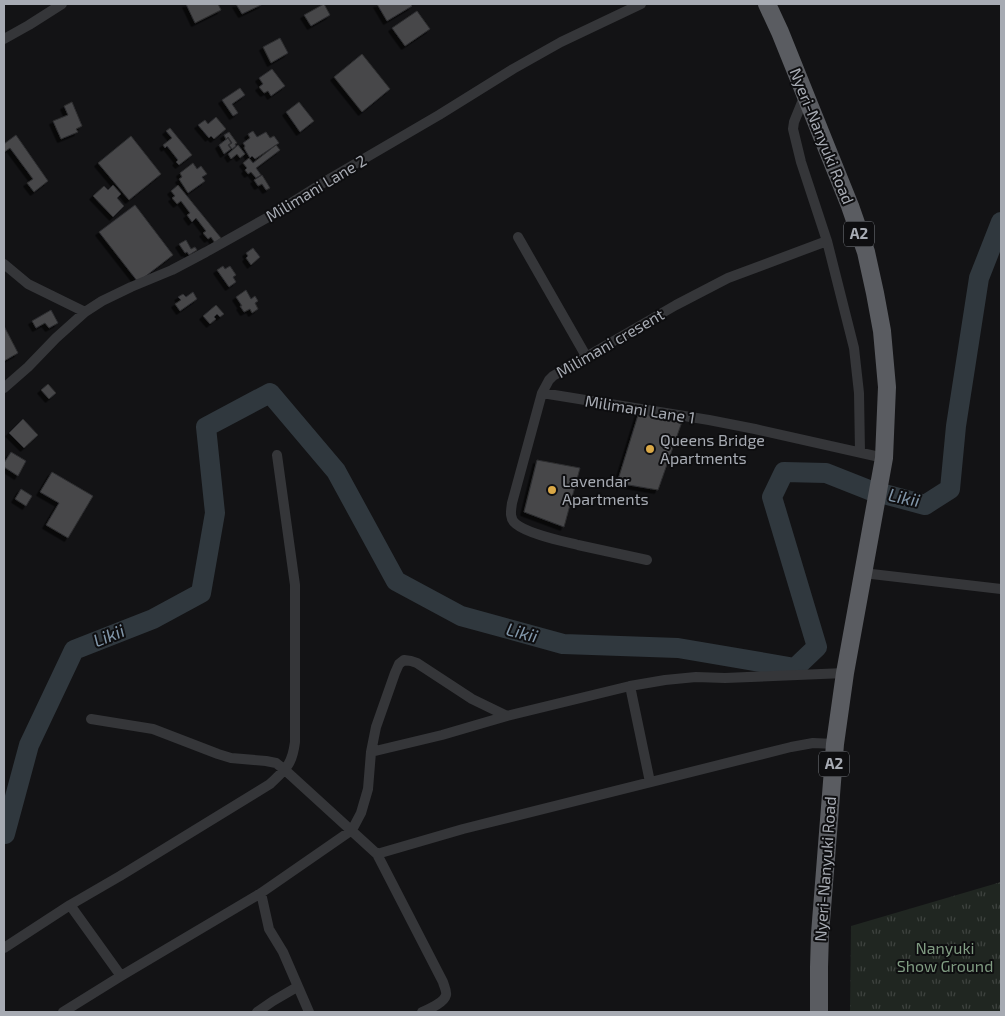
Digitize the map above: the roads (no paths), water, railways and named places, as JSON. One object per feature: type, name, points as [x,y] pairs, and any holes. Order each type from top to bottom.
[{"type":"highway","name":"Nyeri-Nanyuki Road","points":[[767,4],[850,206],[866,252],[882,331],[887,387],[884,458],[845,673],[835,744],[818,967],[819,1012]]},
{"type":"street","points":[[4,39],[62,4]]},
{"type":"street","name":"Milimani Lane 2","points":[[4,388],[85,312],[102,301],[172,270],[214,248],[439,115],[512,69],[561,42],[641,4]]},
{"type":"street","points":[[805,95],[793,129],[801,162],[826,241],[854,348],[859,393],[860,452]]},
{"type":"street","points":[[518,237],[586,356]]},
{"type":"street","name":"Milimani cresent","points":[[647,560],[559,540],[514,524],[510,512],[512,502],[542,393],[549,380],[586,356],[728,278],[826,241]]},
{"type":"street","points":[[4,264],[28,284],[85,312]]},
{"type":"street","name":"Milimani Lane 1","points":[[542,393],[709,420],[884,458]]},
{"type":"street","points":[[4,948],[70,904],[120,876],[270,784],[285,770],[293,756],[295,742],[295,585],[277,455]]},
{"type":"street","points":[[863,573],[1001,589]]},
{"type":"street","points":[[70,1011],[121,976],[261,894],[352,830],[362,813],[368,789],[371,752],[376,727],[395,673],[399,664],[404,660],[417,663],[472,699],[507,716]]},
{"type":"street","points":[[371,752],[442,735],[507,716],[630,686],[665,680],[845,673]]},
{"type":"street","points":[[630,686],[650,782]]},
{"type":"street","points":[[91,719],[153,730],[231,758],[276,763],[285,770],[377,854],[447,992],[446,997],[441,1002],[422,1012]]},
{"type":"street","points":[[377,854],[463,829],[802,744],[835,744]]},
{"type":"street","points":[[261,894],[269,929],[283,952],[309,1012]]},
{"type":"street","points":[[70,904],[121,976]]},
{"type":"street","points":[[257,1012],[297,987]]},
{"type":"waterway","name":"Likii","points":[[4,832],[5,834],[29,745],[74,650],[153,619],[201,593],[215,513],[206,427],[270,393],[336,471],[396,581],[461,616],[563,644],[678,648],[795,668],[817,647],[772,497],[784,472],[826,473],[869,490],[925,505],[950,489],[956,426],[979,278],[1001,222]]},
{"type":"place","name":"Queens Bridge Apartments","points":[[650,449]]},
{"type":"place","name":"Lavendar Apartments","points":[[552,490]]},
{"type":"park label","name":"Nanyuki Show Ground","points":[[945,957]]}]
